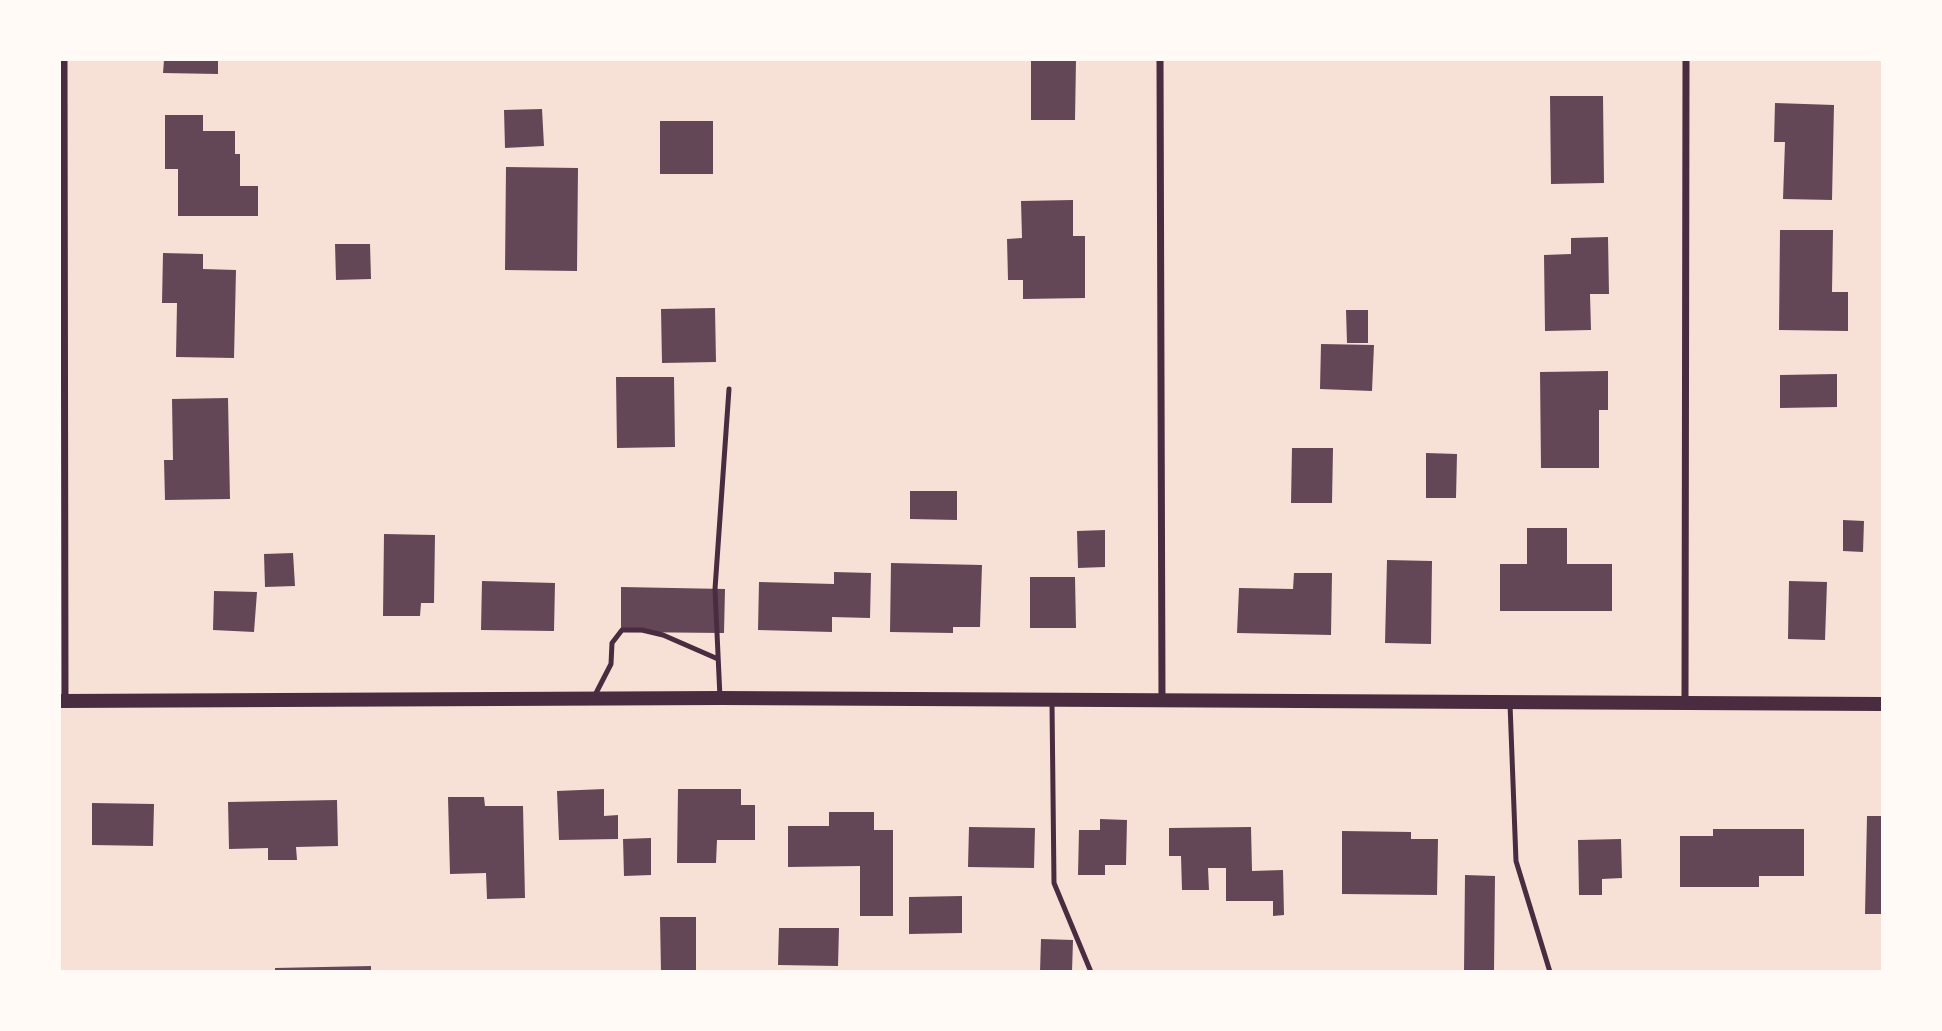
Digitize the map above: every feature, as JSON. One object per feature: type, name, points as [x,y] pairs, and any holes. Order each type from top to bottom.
[{"type":"main road","points":[[62,701],[720,698],[1882,704]]},
{"type":"street","points":[[62,701],[64,60]]},
{"type":"street","points":[[1160,60],[1162,701]]},
{"type":"street","points":[[1685,702],[1686,60]]},
{"type":"lane","points":[[720,698],[715,589],[729,389]]},
{"type":"lane","points":[[592,700],[611,664],[612,643],[622,630],[642,630],[663,635],[718,659]]},
{"type":"lane","points":[[1052,699],[1054,883],[1091,971]]},
{"type":"lane","points":[[1510,701],[1516,861],[1550,971]]},
{"type":"building","points":[[164,60],[218,60],[218,74],[163,73]]},
{"type":"building","points":[[1031,60],[1076,60],[1075,120],[1031,120]]},
{"type":"building","points":[[1550,96],[1603,96],[1604,183],[1551,184]]},
{"type":"building","points":[[1775,103],[1834,105],[1832,200],[1783,199],[1785,142],[1774,142]]},
{"type":"building","points":[[542,109],[544,146],[505,148],[504,110]]},
{"type":"building","points":[[165,115],[203,115],[203,131],[235,131],[235,154],[240,154],[240,186],[258,186],[258,216],[178,216],[178,169],[165,169]]},
{"type":"building","points":[[660,121],[713,121],[713,174],[660,174]]},
{"type":"building","points":[[506,167],[578,168],[577,271],[505,270]]},
{"type":"building","points":[[1073,200],[1073,236],[1085,236],[1085,298],[1023,299],[1023,280],[1008,280],[1007,239],[1022,238],[1021,201]]},
{"type":"building","points":[[1780,230],[1833,230],[1832,292],[1848,292],[1848,331],[1779,330]]},
{"type":"building","points":[[1608,237],[1609,294],[1590,294],[1591,330],[1545,331],[1544,255],[1571,254],[1571,238]]},
{"type":"building","points":[[335,244],[370,244],[371,279],[336,280]]},
{"type":"building","points":[[163,253],[203,254],[203,269],[236,270],[234,358],[176,357],[177,303],[162,303]]},
{"type":"building","points":[[715,308],[716,362],[662,363],[661,309]]},
{"type":"building","points":[[1346,310],[1368,310],[1368,343],[1347,343]]},
{"type":"building","points":[[1321,344],[1374,345],[1372,391],[1320,389]]},
{"type":"building","points":[[1608,371],[1608,410],[1599,410],[1599,468],[1541,468],[1540,372]]},
{"type":"building","points":[[1837,374],[1837,407],[1780,408],[1780,375]]},
{"type":"building","points":[[616,377],[674,377],[675,447],[617,448]]},
{"type":"building","points":[[228,398],[230,499],[165,500],[164,460],[173,460],[172,399]]},
{"type":"building","points":[[1292,448],[1333,448],[1332,503],[1291,503]]},
{"type":"building","points":[[1426,453],[1457,454],[1456,498],[1426,498]]},
{"type":"building","points":[[910,491],[957,491],[957,520],[910,519]]},
{"type":"building","points":[[1843,520],[1864,521],[1863,552],[1843,551]]},
{"type":"building","points":[[1527,528],[1567,528],[1567,564],[1612,564],[1612,611],[1500,611],[1500,564],[1527,564]]},
{"type":"building","points":[[1105,530],[1105,567],[1078,568],[1077,531]]},
{"type":"building","points":[[384,534],[435,535],[434,603],[421,603],[420,616],[383,616]]},
{"type":"building","points":[[293,553],[295,586],[265,587],[264,554]]},
{"type":"building","points":[[1387,560],[1432,561],[1431,644],[1385,643]]},
{"type":"building","points":[[891,563],[982,565],[980,627],[953,627],[953,633],[890,632]]},
{"type":"building","points":[[834,572],[871,573],[870,618],[832,617],[832,632],[758,630],[759,582],[834,584]]},
{"type":"building","points":[[1294,573],[1332,573],[1331,635],[1237,633],[1239,588],[1293,589]]},
{"type":"building","points":[[1030,577],[1075,577],[1076,628],[1030,628]]},
{"type":"building","points":[[482,581],[555,583],[554,631],[481,630]]},
{"type":"building","points":[[1789,581],[1827,582],[1825,640],[1788,639]]},
{"type":"building","points":[[621,587],[725,589],[724,633],[621,632]]},
{"type":"building","points":[[214,591],[257,592],[254,632],[213,630]]},
{"type":"building","points":[[604,789],[604,816],[618,815],[618,839],[559,840],[557,791]]},
{"type":"building","points":[[678,789],[741,789],[741,805],[755,805],[755,840],[717,840],[716,863],[677,863]]},
{"type":"building","points":[[448,797],[484,797],[485,806],[523,806],[525,898],[487,899],[486,873],[450,874]]},
{"type":"building","points":[[337,800],[338,846],[296,847],[297,860],[268,860],[268,848],[229,849],[228,802]]},
{"type":"building","points":[[92,803],[154,804],[153,846],[92,845]]},
{"type":"building","points":[[829,812],[874,812],[874,830],[893,830],[893,916],[860,916],[860,866],[788,867],[788,826],[829,826]]},
{"type":"building","points":[[1867,816],[1882,816],[1882,914],[1865,914]]},
{"type":"building","points":[[1100,819],[1127,820],[1126,865],[1105,865],[1105,875],[1078,875],[1079,830],[1100,830]]},
{"type":"building","points":[[969,827],[1035,828],[1034,868],[968,867]]},
{"type":"building","points":[[1251,827],[1252,871],[1283,870],[1284,915],[1273,916],[1273,901],[1226,901],[1226,868],[1208,868],[1209,890],[1182,890],[1181,856],[1169,856],[1169,828]]},
{"type":"building","points":[[1713,829],[1804,829],[1804,876],[1759,876],[1759,887],[1680,887],[1680,836],[1713,836]]},
{"type":"building","points":[[1342,831],[1411,832],[1411,839],[1438,839],[1437,895],[1342,894]]},
{"type":"building","points":[[651,838],[651,875],[624,876],[623,839]]},
{"type":"building","points":[[1621,839],[1622,878],[1602,879],[1602,895],[1579,895],[1578,840]]},
{"type":"building","points":[[1465,875],[1495,876],[1494,972],[1464,972]]},
{"type":"building","points":[[962,896],[962,933],[909,934],[909,897]]},
{"type":"building","points":[[660,917],[696,917],[696,972],[661,972]]},
{"type":"building","points":[[779,928],[839,928],[838,966],[778,965]]},
{"type":"building","points":[[1041,939],[1073,940],[1072,972],[1040,972]]},
{"type":"building","points":[[371,966],[371,972],[275,972],[275,968]]}]
